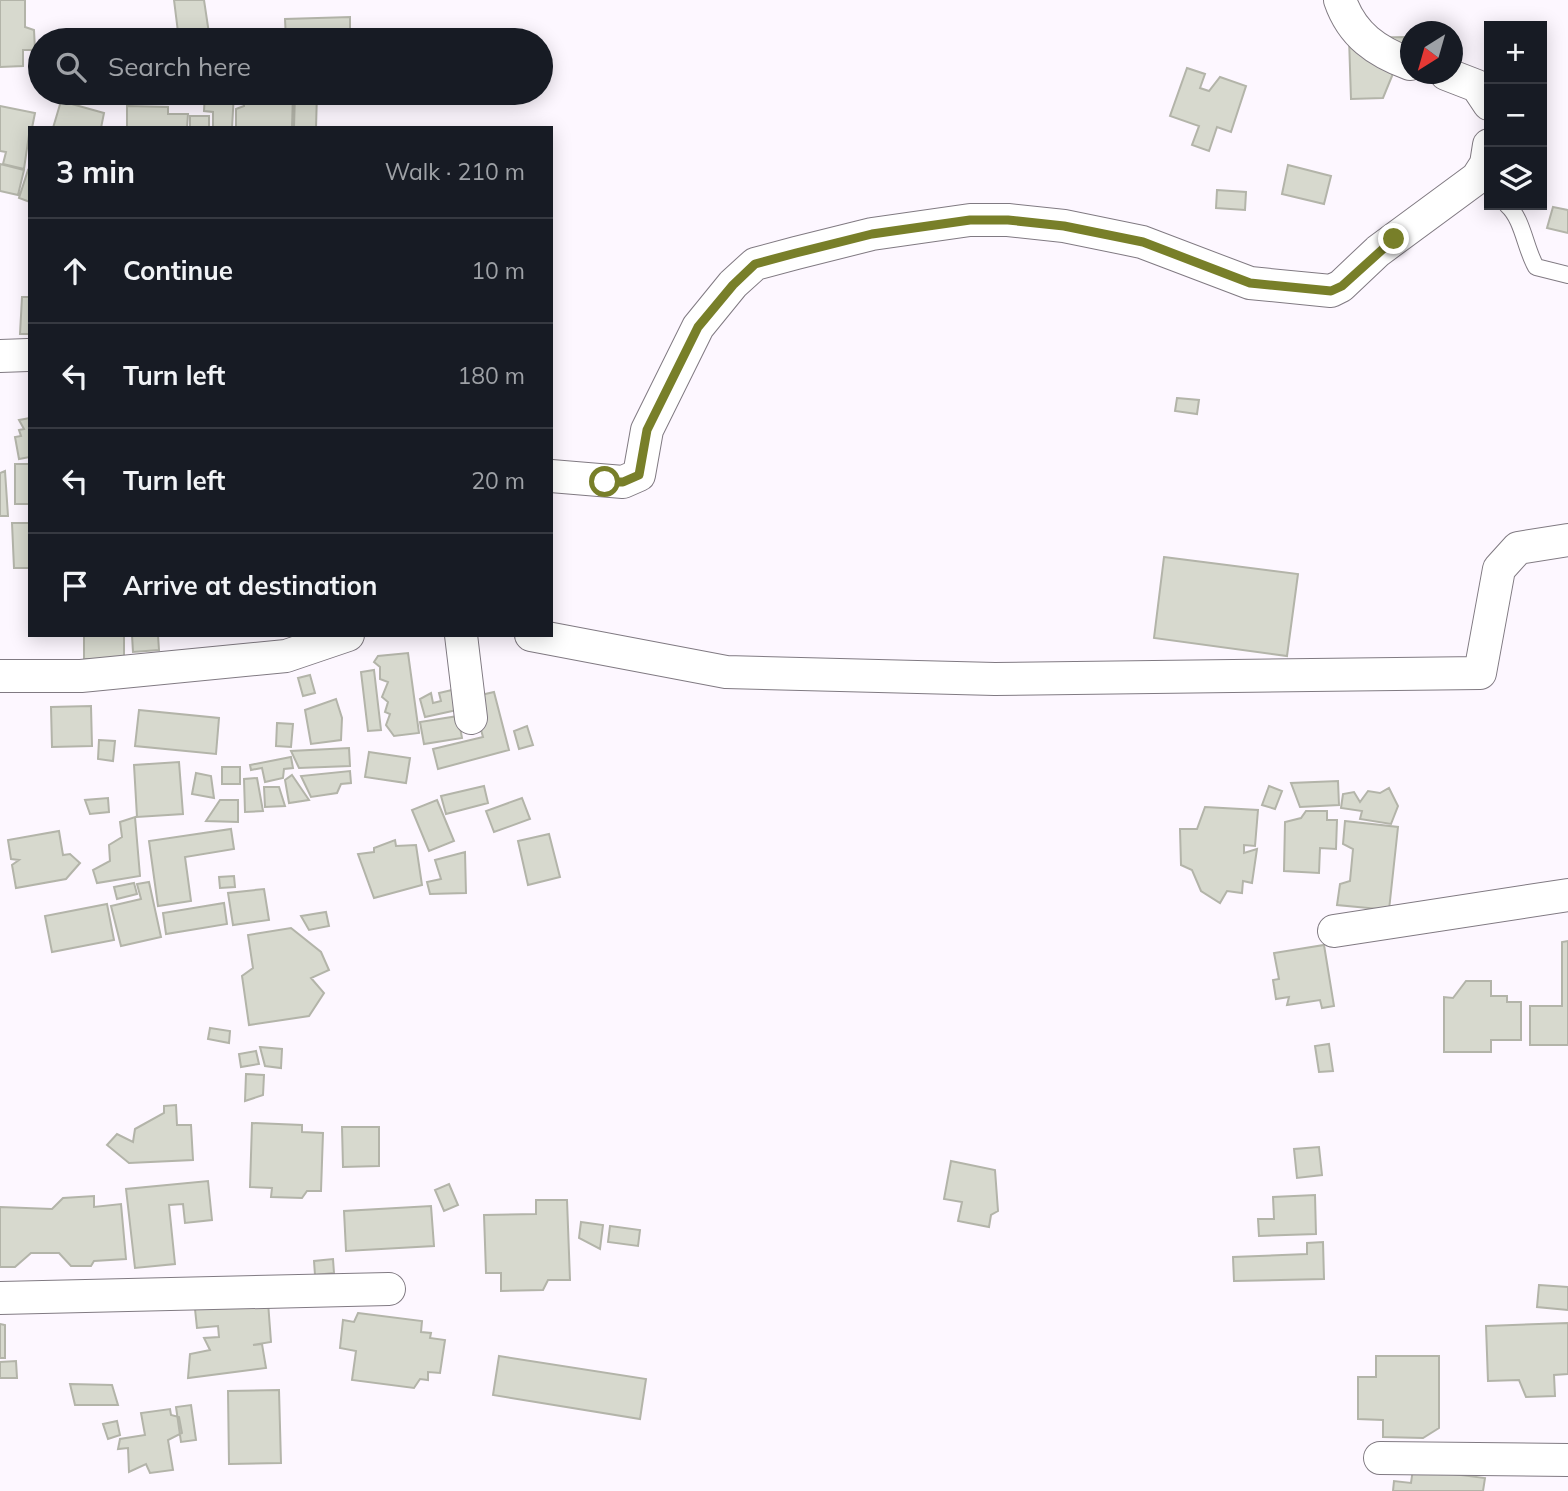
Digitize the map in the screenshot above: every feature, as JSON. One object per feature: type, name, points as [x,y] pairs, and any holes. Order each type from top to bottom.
[{"type":"street","points":[[1340,0],[1347,20],[1363,39],[1400,59]]},
{"type":"street","points":[[1463,81],[1477,86],[1484,96]]},
{"type":"street","points":[[553,476],[623,482],[639,475],[647,430],[698,327],[733,285],[755,264],[872,234],[970,220],[1008,220],[1064,226],[1143,242],[1250,283],[1331,291],[1342,286],[1378,251],[1476,191],[1486,164],[1489,147]]},
{"type":"street","points":[[542,637],[726,672],[995,679],[1480,673],[1499,569],[1518,548],[1568,540]]},
{"type":"street","points":[[0,676],[81,676],[273,657],[341,637]]},
{"type":"street","points":[[461,637],[471,718]]},
{"type":"street","points":[[1334,931],[1568,895]]},
{"type":"street","points":[[0,1298],[389,1289]]},
{"type":"street","points":[[1380,1458],[1568,1460]]},
{"type":"lane","points":[[1513,210],[1526,251],[1536,267],[1568,275]]},
{"type":"building","points":[[0,0],[25,0],[28,50],[23,50],[23,66],[0,67]]},
{"type":"building","points":[[174,0],[204,0],[208,28],[178,28]]},
{"type":"building","points":[[350,17],[350,28],[285,28],[285,19]]},
{"type":"building","points":[[1400,37],[1400,57],[1383,98],[1351,99],[1349,38]]},
{"type":"building","points":[[1187,68],[1205,74],[1200,88],[1209,91],[1220,77],[1246,86],[1231,132],[1217,127],[1209,151],[1192,145],[1199,126],[1170,116]]},
{"type":"building","points":[[60,105],[75,105],[104,113],[101,126],[54,126]]},
{"type":"building","points":[[204,105],[233,105],[232,126],[213,126],[213,112],[204,111]]},
{"type":"building","points":[[293,105],[292,126],[236,126],[236,109],[244,106]]},
{"type":"building","points":[[295,105],[317,105],[316,126],[294,126]]},
{"type":"building","points":[[0,106],[35,113],[32,126],[28,126],[24,169],[3,164],[6,152],[0,151]]},
{"type":"building","points":[[127,106],[168,107],[168,114],[188,114],[187,126],[127,126]]},
{"type":"building","points":[[190,116],[209,116],[209,126],[190,126]]},
{"type":"building","points":[[0,164],[24,170],[18,195],[0,191]]},
{"type":"building","points":[[1288,165],[1331,176],[1324,204],[1282,194]]},
{"type":"building","points":[[28,170],[28,201],[19,198]]},
{"type":"building","points":[[1217,190],[1246,192],[1245,210],[1216,208]]},
{"type":"building","points":[[1553,207],[1568,210],[1568,233],[1547,228]]},
{"type":"building","points":[[22,297],[28,297],[28,334],[20,334]]},
{"type":"building","points":[[1177,398],[1199,400],[1197,414],[1175,411]]},
{"type":"building","points":[[28,418],[28,457],[19,459],[15,437],[21,436],[19,430],[24,429],[19,420]]},
{"type":"building","points":[[15,464],[28,464],[28,504],[15,504]]},
{"type":"building","points":[[5,471],[8,516],[0,516],[0,473]]},
{"type":"building","points":[[12,523],[28,523],[28,568],[14,568]]},
{"type":"building","points":[[1164,557],[1298,574],[1287,656],[1154,638]]},
{"type":"building","points":[[84,637],[124,637],[124,659],[84,659]]},
{"type":"building","points":[[132,637],[158,637],[159,650],[133,652]]},
{"type":"building","points":[[408,653],[419,733],[394,736],[386,725],[390,714],[385,712],[388,702],[382,697],[388,682],[380,679],[380,667],[374,662],[378,656]]},
{"type":"building","points":[[374,670],[381,730],[368,731],[361,672]]},
{"type":"building","points":[[310,675],[315,693],[303,696],[298,678]]},
{"type":"building","points":[[452,690],[457,710],[425,717],[420,699],[431,693],[433,703],[441,701],[439,693]]},
{"type":"building","points":[[494,692],[509,750],[438,769],[433,749],[483,737],[472,697]]},
{"type":"building","points":[[336,699],[342,718],[341,740],[311,744],[305,710]]},
{"type":"building","points":[[91,706],[92,746],[52,747],[51,707]]},
{"type":"building","points":[[139,710],[219,718],[216,754],[135,746]]},
{"type":"building","points":[[458,716],[462,738],[424,744],[420,722]]},
{"type":"building","points":[[277,723],[293,724],[291,747],[276,746]]},
{"type":"building","points":[[527,726],[533,745],[519,749],[514,731]]},
{"type":"building","points":[[99,740],[115,741],[113,761],[98,759]]},
{"type":"building","points":[[349,748],[350,766],[299,768],[291,751]]},
{"type":"building","points":[[369,752],[410,758],[406,783],[365,777]]},
{"type":"building","points":[[291,757],[293,768],[284,769],[283,778],[265,782],[262,768],[251,770],[250,765]]},
{"type":"building","points":[[179,762],[183,814],[137,817],[134,765]]},
{"type":"building","points":[[222,767],[240,767],[240,784],[222,784]]},
{"type":"building","points":[[350,771],[351,783],[341,784],[337,793],[311,797],[301,776]]},
{"type":"building","points":[[196,773],[211,776],[214,798],[192,794]]},
{"type":"building","points":[[292,775],[309,800],[289,803],[285,780]]},
{"type":"building","points":[[257,778],[263,811],[245,812],[244,779]]},
{"type":"building","points":[[1338,781],[1339,805],[1300,807],[1291,783]]},
{"type":"building","points":[[484,786],[488,803],[446,814],[441,796]]},
{"type":"building","points":[[1269,786],[1282,791],[1275,809],[1262,805]]},
{"type":"building","points":[[264,787],[279,787],[285,806],[265,807]]},
{"type":"building","points":[[1389,788],[1398,806],[1391,824],[1360,819],[1362,811],[1341,808],[1343,794],[1354,792],[1360,802],[1368,791],[1380,793]]},
{"type":"building","points":[[108,798],[109,812],[90,814],[85,800]]},
{"type":"building","points":[[522,798],[530,819],[494,832],[486,811]]},
{"type":"building","points":[[220,800],[238,800],[238,822],[206,821]]},
{"type":"building","points":[[437,800],[454,841],[429,851],[412,810]]},
{"type":"building","points":[[1205,807],[1258,810],[1255,846],[1244,845],[1244,853],[1257,849],[1252,883],[1243,881],[1242,893],[1227,891],[1220,903],[1201,891],[1192,870],[1181,865],[1180,829],[1197,829]]},
{"type":"building","points":[[1306,811],[1327,811],[1327,820],[1337,820],[1336,849],[1320,848],[1319,873],[1284,871],[1285,822],[1301,818]]},
{"type":"building","points":[[135,817],[140,876],[97,883],[93,870],[110,861],[109,845],[122,837],[120,822]]},
{"type":"building","points":[[1345,821],[1398,827],[1389,910],[1337,905],[1340,884],[1350,881],[1353,849],[1343,844]]},
{"type":"building","points":[[231,829],[234,849],[185,857],[191,901],[158,906],[149,841]]},
{"type":"building","points":[[59,831],[63,855],[70,854],[80,863],[66,879],[16,888],[12,865],[19,860],[11,859],[8,840]]},
{"type":"building","points":[[549,834],[560,877],[528,885],[518,841]]},
{"type":"building","points":[[395,840],[396,846],[416,845],[422,885],[374,898],[358,854],[374,852],[374,848]]},
{"type":"building","points":[[465,852],[466,893],[430,894],[427,882],[441,879],[435,860]]},
{"type":"building","points":[[234,876],[235,887],[220,888],[219,877]]},
{"type":"building","points":[[149,882],[161,937],[121,946],[111,906],[141,899],[137,884]]},
{"type":"building","points":[[134,883],[137,894],[117,899],[114,887]]},
{"type":"building","points":[[264,889],[269,920],[233,925],[228,893]]},
{"type":"building","points":[[224,903],[227,924],[166,934],[163,913]]},
{"type":"building","points":[[107,904],[114,940],[52,952],[45,916]]},
{"type":"building","points":[[326,912],[329,926],[309,930],[301,916]]},
{"type":"building","points":[[291,928],[321,952],[329,970],[311,978],[324,993],[309,1016],[249,1025],[242,976],[253,968],[248,935]]},
{"type":"building","points":[[1568,941],[1568,1045],[1530,1045],[1530,1006],[1562,1006],[1562,942]]},
{"type":"building","points":[[1324,945],[1334,1006],[1322,1008],[1320,1000],[1287,1005],[1289,997],[1276,999],[1273,980],[1279,979],[1274,953]]},
{"type":"building","points":[[1466,981],[1491,981],[1491,996],[1507,996],[1507,1002],[1521,1002],[1521,1040],[1491,1040],[1491,1052],[1444,1052],[1444,997],[1453,998]]},
{"type":"building","points":[[210,1028],[230,1031],[229,1043],[208,1039]]},
{"type":"building","points":[[1329,1044],[1333,1071],[1319,1072],[1315,1046]]},
{"type":"building","points":[[260,1047],[282,1049],[281,1068],[265,1066]]},
{"type":"building","points":[[256,1051],[259,1064],[241,1067],[239,1054]]},
{"type":"building","points":[[246,1074],[264,1075],[263,1095],[245,1101]]},
{"type":"building","points":[[176,1105],[177,1125],[191,1125],[193,1160],[129,1163],[107,1145],[117,1134],[133,1142],[135,1129],[164,1113],[164,1106]]},
{"type":"building","points":[[252,1123],[302,1125],[302,1132],[323,1133],[321,1191],[307,1191],[302,1198],[271,1197],[272,1188],[250,1187]]},
{"type":"building","points":[[342,1127],[379,1127],[379,1166],[343,1167]]},
{"type":"building","points":[[1319,1147],[1322,1175],[1297,1178],[1294,1149]]},
{"type":"building","points":[[951,1161],[995,1170],[998,1211],[991,1215],[989,1227],[958,1221],[962,1202],[944,1199]]},
{"type":"building","points":[[208,1181],[212,1220],[185,1223],[183,1204],[169,1205],[175,1264],[135,1268],[126,1189]]},
{"type":"building","points":[[449,1184],[458,1205],[444,1211],[435,1190]]},
{"type":"building","points":[[1315,1195],[1316,1234],[1259,1236],[1258,1219],[1274,1219],[1273,1197]]},
{"type":"building","points":[[94,1196],[94,1207],[121,1204],[126,1259],[94,1261],[91,1266],[71,1266],[59,1253],[31,1253],[15,1267],[0,1267],[0,1207],[52,1209],[63,1198]]},
{"type":"building","points":[[536,1200],[567,1200],[570,1280],[548,1280],[543,1290],[501,1291],[501,1273],[486,1273],[484,1215],[536,1214]]},
{"type":"building","points":[[431,1206],[434,1246],[346,1251],[344,1211]]},
{"type":"building","points":[[581,1222],[603,1225],[600,1249],[579,1238]]},
{"type":"building","points":[[610,1226],[640,1230],[638,1246],[608,1242]]},
{"type":"building","points":[[1323,1242],[1324,1279],[1234,1281],[1233,1257],[1307,1254],[1307,1243]]},
{"type":"building","points":[[333,1259],[334,1273],[315,1275],[314,1261]]},
{"type":"building","points":[[1539,1285],[1568,1287],[1568,1310],[1537,1307]]},
{"type":"building","points":[[268,1302],[271,1342],[253,1345],[262,1344],[266,1368],[188,1378],[190,1354],[210,1350],[204,1338],[219,1337],[218,1326],[197,1328],[195,1309]]},
{"type":"building","points":[[358,1313],[422,1321],[421,1332],[431,1333],[430,1338],[445,1340],[440,1373],[428,1372],[428,1380],[420,1379],[414,1388],[352,1380],[356,1351],[340,1348],[343,1320],[354,1322]]},
{"type":"building","points":[[1568,1323],[1568,1374],[1554,1375],[1555,1396],[1526,1397],[1519,1380],[1488,1381],[1486,1326]]},
{"type":"building","points":[[0,1324],[5,1325],[5,1358],[0,1358]]},
{"type":"building","points":[[499,1356],[646,1379],[640,1419],[493,1395]]},
{"type":"building","points":[[1376,1356],[1439,1356],[1439,1428],[1423,1438],[1383,1437],[1383,1420],[1358,1419],[1358,1377],[1376,1377]]},
{"type":"building","points":[[16,1361],[17,1378],[0,1378],[0,1362]]},
{"type":"building","points":[[70,1384],[112,1385],[118,1405],[75,1405]]},
{"type":"building","points":[[279,1390],[281,1463],[229,1464],[228,1391]]},
{"type":"building","points":[[191,1405],[196,1440],[181,1442],[176,1407]]},
{"type":"building","points":[[170,1409],[171,1415],[179,1417],[182,1433],[168,1440],[173,1470],[150,1473],[146,1464],[129,1472],[128,1448],[118,1449],[120,1439],[145,1435],[141,1413]]},
{"type":"building","points":[[117,1421],[120,1435],[108,1439],[103,1424]]},
{"type":"building","points":[[1413,1469],[1485,1478],[1483,1491],[1393,1491],[1394,1481],[1411,1483]]},
{"type":"route","points":[[605,482],[623,482],[639,475],[647,430],[698,327],[733,285],[755,264],[872,234],[970,220],[1008,220],[1064,226],[1143,242],[1250,283],[1331,291],[1342,286],[1394,239]]}]
